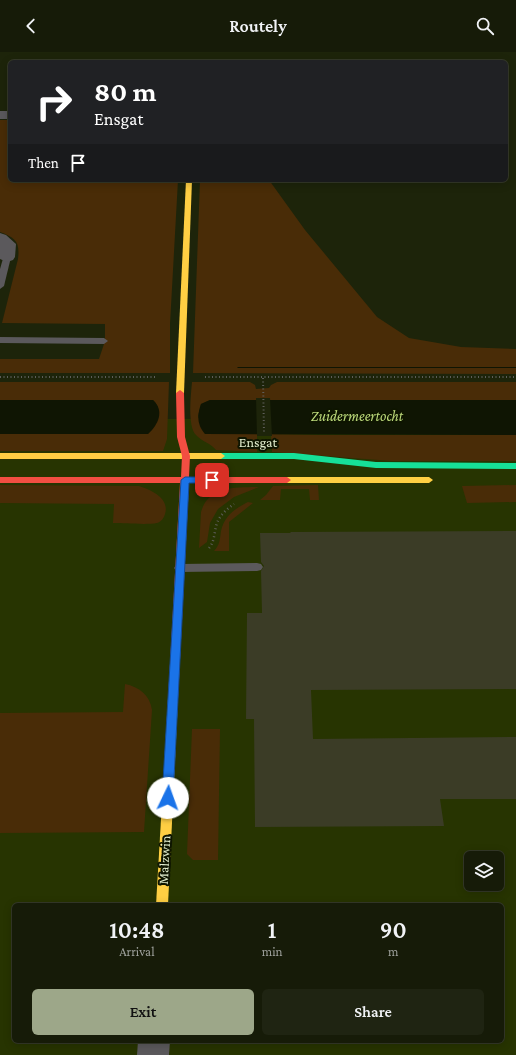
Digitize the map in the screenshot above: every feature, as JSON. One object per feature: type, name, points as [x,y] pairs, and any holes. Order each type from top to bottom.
[{"type":"street","name":"Malzwin","points":[[162,903],[186,456],[181,437],[180,377],[189,182]]},
{"type":"street","points":[[0,238],[8,244],[7,257]]},
{"type":"street","name":"Ensgat","points":[[0,456],[266,456],[318,458],[376,465],[516,466]]},
{"type":"street","points":[[0,480],[436,480]]},
{"type":"street","points":[[153,1055],[154,1043]]},
{"type":"lane","points":[[0,286],[7,257]]},
{"type":"lane","points":[[0,340],[104,341]]},
{"type":"lane","points":[[181,564],[257,567]]},
{"type":"path","points":[[0,377],[516,377]]},
{"type":"path","points":[[263,378],[266,456]]},
{"type":"path","points":[[181,564],[208,549],[213,544],[216,526],[222,513],[240,500],[258,494],[266,488],[266,480]]},
{"type":"shaded area","points":[[0,120],[8,120],[8,182],[178,182],[170,324],[170,373],[0,373],[0,359],[99,359],[105,341],[105,324],[2,323],[18,259],[18,248],[16,241],[10,236],[0,232]]},
{"type":"shaded area","points":[[200,182],[270,182],[305,230],[377,317],[409,338],[461,347],[516,349],[516,367],[238,368],[516,368],[516,374],[193,373]]},
{"type":"shaded area","points":[[0,382],[169,382],[167,439],[163,451],[0,451],[0,434],[148,434],[158,407],[153,400],[0,400]]},
{"type":"shaded area","points":[[192,382],[250,382],[255,385],[256,389],[269,388],[277,382],[516,382],[516,400],[210,400],[201,404],[198,416],[205,434],[257,434],[257,452],[216,450],[198,437],[193,431],[190,410]]},
{"type":"shaded area","points":[[516,417],[516,1055],[0,1055],[0,420]]},
{"type":"shaded area","points":[[271,434],[516,435],[516,461],[392,461],[272,452]]},
{"type":"shaded area","points":[[0,485],[139,486],[154,492],[165,503],[166,508],[164,517],[157,523],[113,523],[114,504],[0,503]]},
{"type":"shaded area","points":[[318,485],[319,500],[310,500],[309,489],[281,489],[280,500],[260,500],[273,486]]},
{"type":"shaded area","points":[[516,485],[516,502],[467,503],[462,486]]},
{"type":"shaded area","points":[[259,487],[234,497],[218,509],[210,523],[207,542],[199,548],[201,512],[205,503],[210,497],[217,492],[233,488]]},
{"type":"shaded area","points":[[248,502],[253,503],[229,522],[229,551],[214,551],[219,544],[221,531],[225,521],[235,510]]},
{"type":"shaded area","points":[[125,684],[135,687],[143,692],[149,700],[152,710],[144,832],[0,833],[0,713],[123,712]]},
{"type":"shaded area","points":[[192,729],[220,729],[218,860],[193,860],[187,854]]},
{"type":"water","points":[[237,367],[516,367],[516,368],[238,368]]},
{"type":"water","points":[[0,400],[153,400],[159,409],[159,418],[155,426],[148,434],[0,434]]},
{"type":"water","name":"Zuidermeertocht","points":[[210,400],[516,400],[516,435],[205,434],[200,427],[198,420],[199,412],[201,404]]},
{"type":"pier","points":[[256,398],[270,398],[272,436],[257,436]]},
{"type":"building","points":[[516,531],[516,689],[311,690],[313,739],[516,737],[516,799],[440,799],[444,826],[255,827],[254,719],[246,719],[247,613],[262,613],[261,571],[264,566],[261,562],[260,533]]},
{"type":"traffic: fast","points":[[221,456],[294,456],[376,465],[516,466]]},
{"type":"traffic: slow","points":[[180,393],[189,182]]},
{"type":"traffic: slow","points":[[0,456],[221,456]]},
{"type":"traffic: slow","points":[[287,480],[429,480]]},
{"type":"traffic: slow","points":[[162,903],[173,699]]},
{"type":"traffic: jam","points":[[173,699],[186,456],[181,437],[180,393]]},
{"type":"traffic: jam","points":[[0,480],[287,480]]},
{"type":"route","points":[[168,798],[185,480],[212,480]]}]
